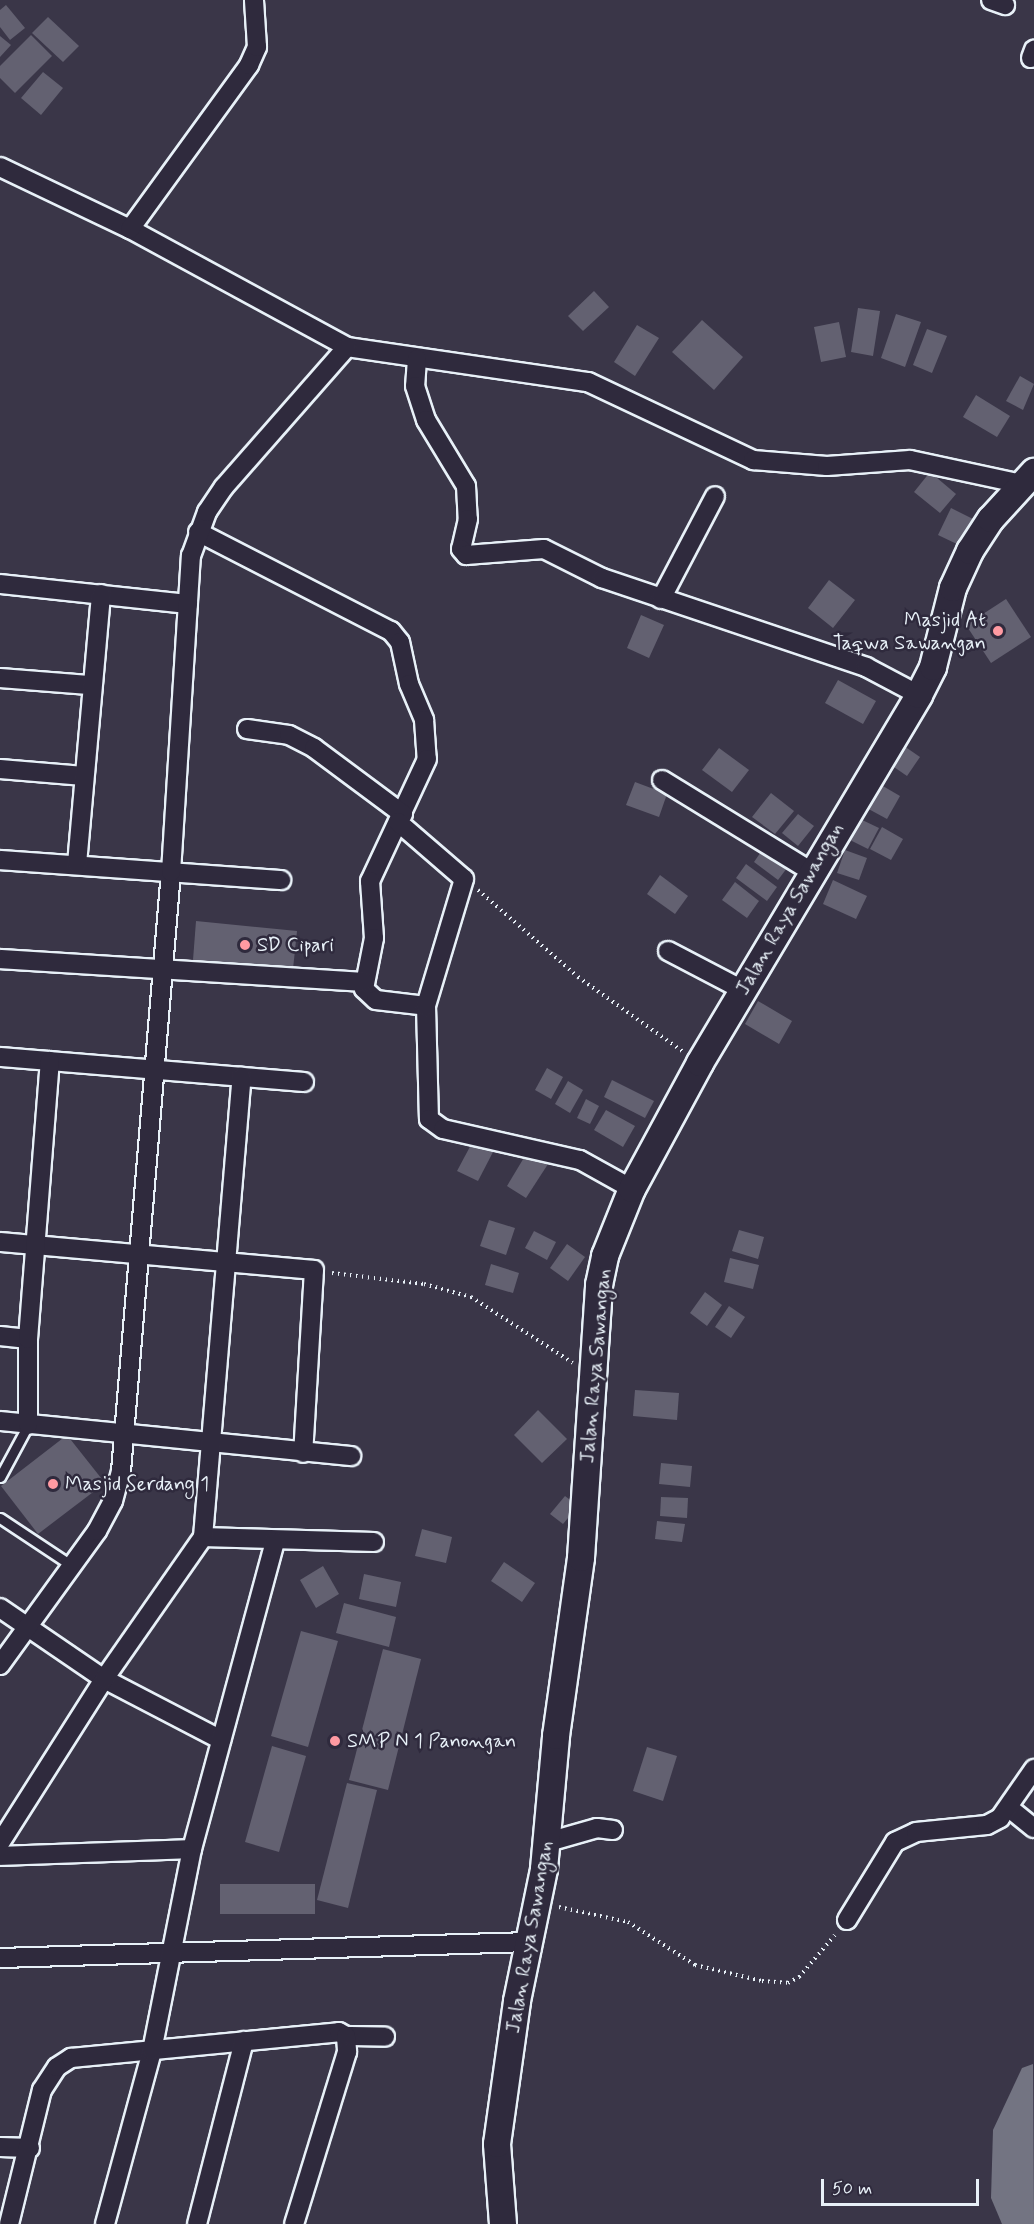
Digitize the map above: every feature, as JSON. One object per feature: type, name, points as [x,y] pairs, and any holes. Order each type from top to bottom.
[{"type":"street","points":[[130,229],[249,65],[257,47],[254,0]]},
{"type":"street","points":[[0,167],[130,229],[347,347],[417,359],[550,373],[588,382],[753,460],[827,466],[910,460],[1028,478]]},
{"type":"street","points":[[0,1665],[113,1501],[126,1431],[136,1253],[156,1072],[171,872],[191,556],[198,532],[224,487],[347,347]]},
{"type":"street","points":[[417,359],[415,386],[426,420],[466,486],[468,519],[462,552],[470,556],[504,549],[544,549],[661,599],[866,667],[919,694]]},
{"type":"street","name":"Jalan Raya Sawangan","points":[[503,2224],[497,2144],[548,1842],[556,1736],[582,1558],[594,1374],[605,1256],[632,1189],[700,1063],[933,667],[953,588],[970,551],[1028,478]]},
{"type":"street","points":[[661,599],[715,496]]},
{"type":"street","points":[[198,532],[391,631],[400,642],[426,734],[427,759],[370,881],[374,938],[363,982],[376,1000],[426,1006]]},
{"type":"street","points":[[0,584],[188,604]]},
{"type":"street","points":[[77,864],[89,685],[101,594]]},
{"type":"street","points":[[0,678],[89,685]]},
{"type":"street","points":[[247,729],[289,735],[314,748],[401,818],[464,879],[426,1006],[429,1119],[443,1129],[580,1160],[632,1189]]},
{"type":"street","points":[[0,769],[84,776]]},
{"type":"street","points":[[662,780],[812,872]]},
{"type":"street","points":[[0,860],[281,880]]},
{"type":"street","points":[[668,951],[743,990]]},
{"type":"street","points":[[0,959],[162,973],[363,982]]},
{"type":"street","points":[[0,1057],[156,1072],[304,1082]]},
{"type":"street","points":[[28,1425],[28,1339],[50,1061]]},
{"type":"street","points":[[0,1843],[104,1679],[203,1537],[213,1442],[242,1077]]},
{"type":"street","points":[[0,1242],[226,1260],[314,1270],[303,1453]]},
{"type":"street","points":[[0,1336],[28,1339]]},
{"type":"street","points":[[0,1421],[126,1431],[303,1453],[351,1456]]},
{"type":"street","points":[[203,1537],[275,1542],[375,1542]]},
{"type":"street","points":[[105,2224],[152,2051],[175,1950],[192,1849],[275,1542]]},
{"type":"street","points":[[0,1608],[104,1679],[221,1740]]},
{"type":"street","points":[[847,1920],[900,1838],[916,1832],[987,1825],[1009,1808],[1034,1769]]},
{"type":"street","points":[[1009,1808],[1034,1828]]},
{"type":"street","points":[[548,1842],[597,1828],[613,1830]]},
{"type":"street","points":[[0,1856],[192,1849]]},
{"type":"street","points":[[0,1958],[175,1950],[531,1942]]},
{"type":"street","points":[[9,2224],[30,2148],[42,2090],[57,2067],[81,2055],[152,2051],[327,2032],[346,2036],[385,2037]]},
{"type":"street","points":[[294,2224],[346,2052],[346,2036]]},
{"type":"street","points":[[197,2224],[244,2041]]},
{"type":"street","points":[[0,2147],[30,2148]]},
{"type":"lane","points":[[0,1477],[28,1425]]},
{"type":"lane","points":[[0,1518],[71,1565]]},
{"type":"path","points":[[464,879],[578,976],[700,1063]]},
{"type":"path","points":[[314,1270],[424,1284],[471,1297],[540,1346],[594,1374]]},
{"type":"path","points":[[539,1902],[628,1922],[695,1965],[762,1981],[788,1983],[799,1977],[847,1920]]},
{"type":"water","points":[[1033,2064],[1034,2224],[1002,2224],[991,2198],[993,2130],[1022,2068]]},
{"type":"building","points":[[6,5],[25,28],[10,40],[0,27],[0,10]]},
{"type":"building","points":[[48,17],[79,46],[63,62],[32,33]]},
{"type":"building","points":[[31,35],[52,56],[15,93],[0,78],[0,66]]},
{"type":"building","points":[[0,36],[11,45],[0,57]]},
{"type":"building","points":[[43,72],[63,88],[41,115],[21,98]]},
{"type":"building","points":[[594,291],[609,307],[583,331],[568,316]]},
{"type":"building","points":[[858,308],[880,311],[873,356],[851,352]]},
{"type":"building","points":[[896,314],[921,322],[905,367],[881,358]]},
{"type":"building","points":[[702,320],[743,357],[714,390],[672,352]]},
{"type":"building","points":[[839,322],[846,357],[821,362],[814,327]]},
{"type":"building","points":[[637,325],[659,338],[635,376],[614,362]]},
{"type":"building","points":[[927,329],[947,336],[932,373],[913,365]]},
{"type":"building","points":[[1020,376],[1034,384],[1023,410],[1006,401]]},
{"type":"building","points":[[976,395],[1010,416],[997,437],[963,417]]},
{"type":"building","points":[[930,472],[956,494],[940,513],[914,492]]},
{"type":"building","points":[[951,508],[973,519],[961,546],[938,535]]},
{"type":"building","points":[[829,580],[855,600],[833,628],[808,608]]},
{"type":"building","name":"Masjid At Taqwa Sawangan","points":[[1006,599],[1031,637],[991,663],[966,625]]},
{"type":"building","points":[[641,615],[664,625],[649,658],[627,648]]},
{"type":"building","points":[[838,680],[876,701],[863,724],[825,703]]},
{"type":"building","points":[[904,746],[920,757],[907,776],[891,765]]},
{"type":"building","points":[[719,748],[749,770],[732,792],[702,770]]},
{"type":"building","points":[[635,782],[667,794],[659,817],[626,805]]},
{"type":"building","points":[[876,782],[900,796],[887,819],[863,806]]},
{"type":"building","points":[[771,793],[794,811],[775,834],[752,817]]},
{"type":"building","points":[[798,814],[814,826],[798,846],[782,833]]},
{"type":"building","points":[[858,818],[879,828],[868,849],[848,839]]},
{"type":"building","points":[[882,827],[903,839],[891,860],[870,849]]},
{"type":"building","points":[[765,846],[790,864],[778,880],[754,862]]},
{"type":"building","points":[[845,850],[867,858],[859,880],[837,873]]},
{"type":"building","points":[[746,864],[777,887],[767,901],[736,878]]},
{"type":"building","points":[[660,875],[688,896],[675,914],[647,894]]},
{"type":"building","points":[[833,880],[867,896],[856,919],[823,904]]},
{"type":"building","points":[[735,882],[759,901],[747,918],[722,900]]},
{"type":"building","name":"SD Cipari","points":[[196,921],[297,931],[293,969],[193,960]]},
{"type":"building","points":[[758,1001],[792,1021],[779,1044],[745,1024]]},
{"type":"building","points":[[547,1068],[563,1077],[551,1099],[535,1090]]},
{"type":"building","points":[[612,1080],[654,1101],[645,1118],[604,1097]]},
{"type":"building","points":[[568,1081],[583,1090],[570,1113],[555,1104]]},
{"type":"building","points":[[586,1099],[599,1106],[590,1124],[577,1118]]},
{"type":"building","points":[[606,1110],[635,1126],[623,1147],[594,1130]]},
{"type":"building","points":[[473,1141],[493,1152],[478,1181],[457,1171]]},
{"type":"building","points":[[528,1151],[548,1164],[526,1198],[507,1186]]},
{"type":"building","points":[[489,1220],[515,1228],[506,1255],[480,1246]]},
{"type":"building","points":[[739,1230],[764,1237],[758,1259],[732,1251]]},
{"type":"building","points":[[534,1231],[556,1242],[547,1260],[525,1248]]},
{"type":"building","points":[[567,1244],[585,1257],[568,1281],[550,1268]]},
{"type":"building","points":[[730,1258],[759,1265],[753,1289],[724,1282]]},
{"type":"building","points":[[491,1264],[519,1273],[513,1293],[485,1285]]},
{"type":"building","points":[[705,1292],[722,1305],[707,1326],[690,1313]]},
{"type":"building","points":[[729,1306],[745,1317],[731,1338],[715,1327]]},
{"type":"building","points":[[635,1390],[679,1393],[677,1420],[633,1416]]},
{"type":"building","points":[[538,1410],[567,1439],[542,1463],[514,1435]]},
{"type":"building","name":"Masjid Serdang 1","points":[[67,1435],[105,1483],[38,1534],[1,1486]]},
{"type":"building","points":[[661,1463],[692,1466],[690,1487],[659,1484]]},
{"type":"building","points":[[565,1496],[578,1506],[563,1524],[550,1514]]},
{"type":"building","points":[[661,1497],[688,1498],[687,1518],[660,1516]]},
{"type":"building","points":[[657,1521],[685,1524],[682,1542],[655,1539]]},
{"type":"building","points":[[422,1529],[452,1537],[446,1563],[415,1556]]},
{"type":"building","points":[[504,1562],[535,1583],[522,1602],[491,1581]]},
{"type":"building","points":[[323,1566],[339,1594],[316,1608],[300,1580]]},
{"type":"building","points":[[364,1574],[401,1582],[396,1607],[359,1599]]},
{"type":"building","points":[[344,1603],[396,1617],[389,1647],[336,1633]]},
{"type":"building","points":[[301,1631],[338,1641],[308,1747],[271,1736]]},
{"type":"building","points":[[383,1649],[421,1659],[388,1790],[349,1780]]},
{"type":"building","points":[[272,1746],[306,1756],[279,1852],[245,1842]]},
{"type":"building","points":[[647,1747],[677,1756],[663,1801],[633,1791]]},
{"type":"building","points":[[347,1783],[377,1790],[348,1908],[317,1900]]},
{"type":"building","points":[[220,1884],[315,1884],[315,1914],[220,1914]]},
{"type":"place","name":"Masjid At Taqwa Sawangan","points":[[998,631]]},
{"type":"place","name":"SD Cipari","points":[[245,945]]},
{"type":"place","name":"Masjid Serdang 1","points":[[53,1484]]},
{"type":"place","name":"SMP N 1 Panongan","points":[[335,1741]]}]
